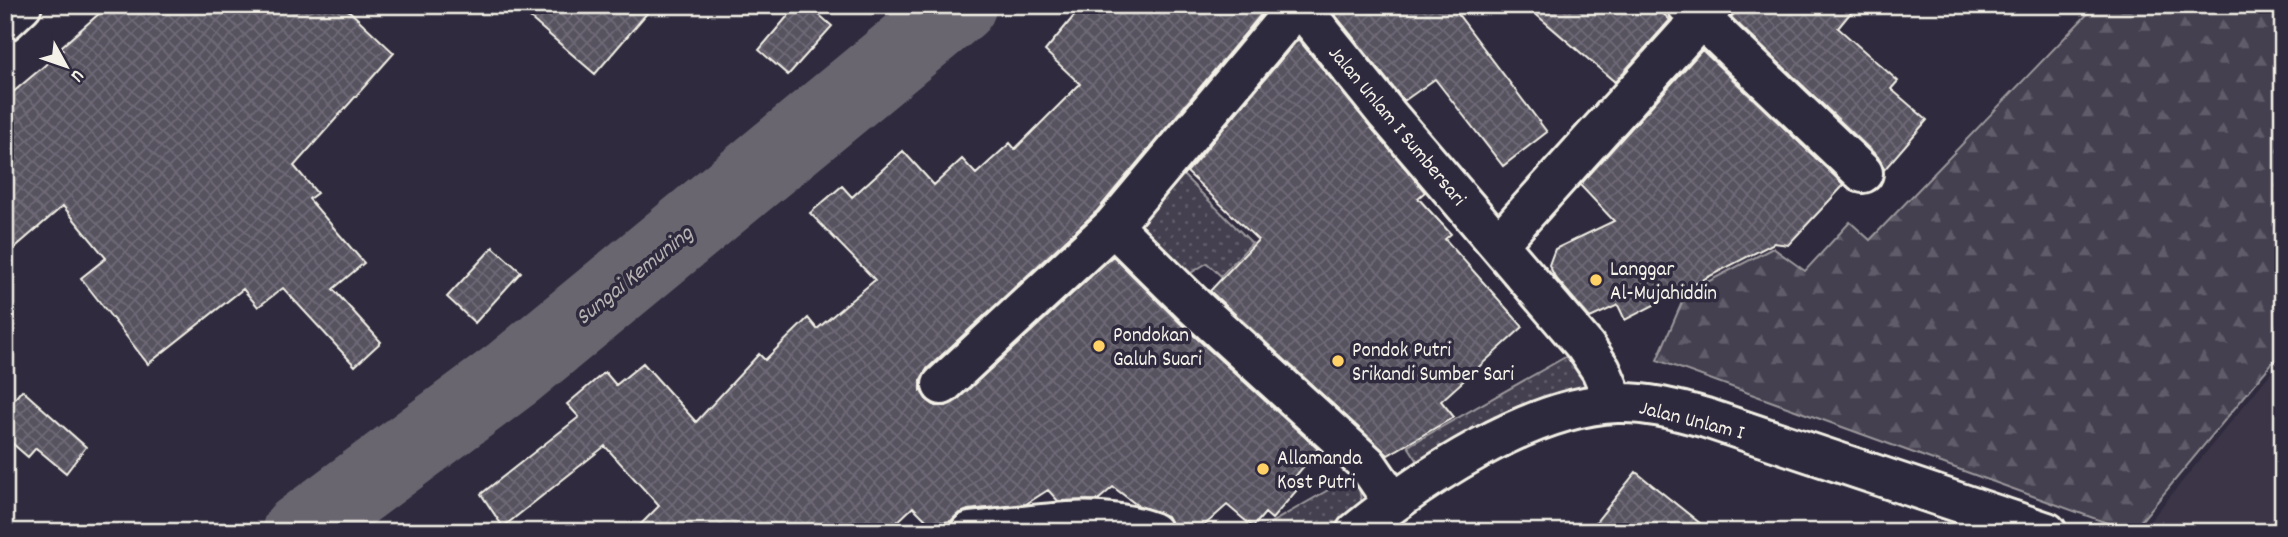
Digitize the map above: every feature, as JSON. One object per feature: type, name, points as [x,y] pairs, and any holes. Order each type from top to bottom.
[{"type":"street","points":[[5,21],[22,5]]},
{"type":"street","points":[[1498,244],[1701,10],[1863,173]]},
{"type":"street","name":"Jalan Unlam I Sumbersari","points":[[942,385],[1113,226],[1289,16],[1304,11],[1585,346],[1601,370],[1615,403]]},
{"type":"street","points":[[1113,226],[1195,307],[1367,464],[1393,502]]},
{"type":"street","name":"Jalan Unlam I","points":[[1356,532],[1393,502],[1447,466],[1499,439],[1566,413],[1615,403],[1657,405],[1706,418],[2047,532]]},
{"type":"street","points":[[970,532],[1096,522],[1121,523],[1152,532]]},
{"type":"shaded area","points":[[2283,358],[2283,532],[2141,532]]},
{"type":"green space","points":[[2096,5],[2283,5],[2283,350],[2132,532],[1657,360],[1686,293],[1773,248],[1805,271],[1850,222],[1870,240]]},
{"type":"green space","points":[[1177,169],[1252,243],[1221,276],[1207,263],[1186,276],[1141,233],[1137,221]]},
{"type":"green space","points":[[1576,351],[1582,359],[1589,392],[1421,466],[1408,446]]},
{"type":"green space","points":[[1356,474],[1362,504],[1326,532],[1255,532]]},
{"type":"building","points":[[109,5],[343,5],[394,53],[294,166],[317,193],[309,199],[364,263],[333,289],[381,342],[355,366],[283,288],[258,307],[243,289],[148,364],[81,278],[106,258],[63,206],[5,256],[5,99],[63,50],[61,47]]},
{"type":"building","points":[[515,5],[654,5],[595,74]]},
{"type":"building","points":[[797,5],[808,5],[832,26],[788,75],[759,50]]},
{"type":"building","points":[[1083,5],[1269,5],[1097,211],[927,369],[921,379],[921,391],[935,406],[946,406],[956,401],[1113,256],[1180,323],[1318,449],[1289,484],[1297,490],[1272,519],[1265,513],[1253,527],[1227,505],[1197,532],[1172,525],[1167,516],[1137,505],[1113,487],[1098,500],[1058,501],[1048,490],[1026,504],[968,510],[951,521],[930,524],[913,507],[892,527],[887,523],[876,532],[633,532],[659,506],[605,446],[503,527],[481,494],[579,417],[567,404],[605,372],[616,385],[643,363],[696,422],[759,354],[765,360],[808,318],[817,329],[875,280],[810,213],[842,186],[852,197],[903,151],[934,185],[962,159],[976,174],[1010,143],[1015,149],[1080,84],[1045,51]]},
{"type":"building","points":[[1327,5],[1451,5],[1547,132],[1503,166],[1435,79],[1404,101]]},
{"type":"building","points":[[1525,5],[1654,5],[1670,20],[1615,82]]},
{"type":"building","points":[[1741,5],[1857,5],[1838,28],[1898,81],[1891,89],[1927,120],[1884,170],[1878,157],[1731,17]]},
{"type":"building","points":[[1298,39],[1425,192],[1418,198],[1451,234],[1445,239],[1523,327],[1441,401],[1454,417],[1388,455],[1210,291],[1258,240],[1187,172]]},
{"type":"building","points":[[1702,50],[1844,185],[1788,245],[1774,243],[1625,320],[1618,305],[1590,318],[1555,277],[1549,265],[1555,249],[1614,221],[1580,185]]},
{"type":"building","points":[[493,247],[521,272],[475,323],[447,297]]},
{"type":"building","points":[[22,390],[86,447],[66,473],[36,448],[28,457],[5,437],[5,410]]},
{"type":"building","points":[[1636,472],[1711,532],[1588,532]]},
{"type":"waterway","name":"Sungai Kemuning","points":[[299,532],[513,373],[959,5]]},
{"type":"place","name":"Langgar Al-Mujahiddin","points":[[1596,280]]},
{"type":"place","name":"Pondokan Galuh Suari","points":[[1099,346]]},
{"type":"place","name":"Pondok Putri Srikandi Sumber Sari","points":[[1338,361]]},
{"type":"place","name":"Allamanda Kost Putri","points":[[1263,469]]}]
